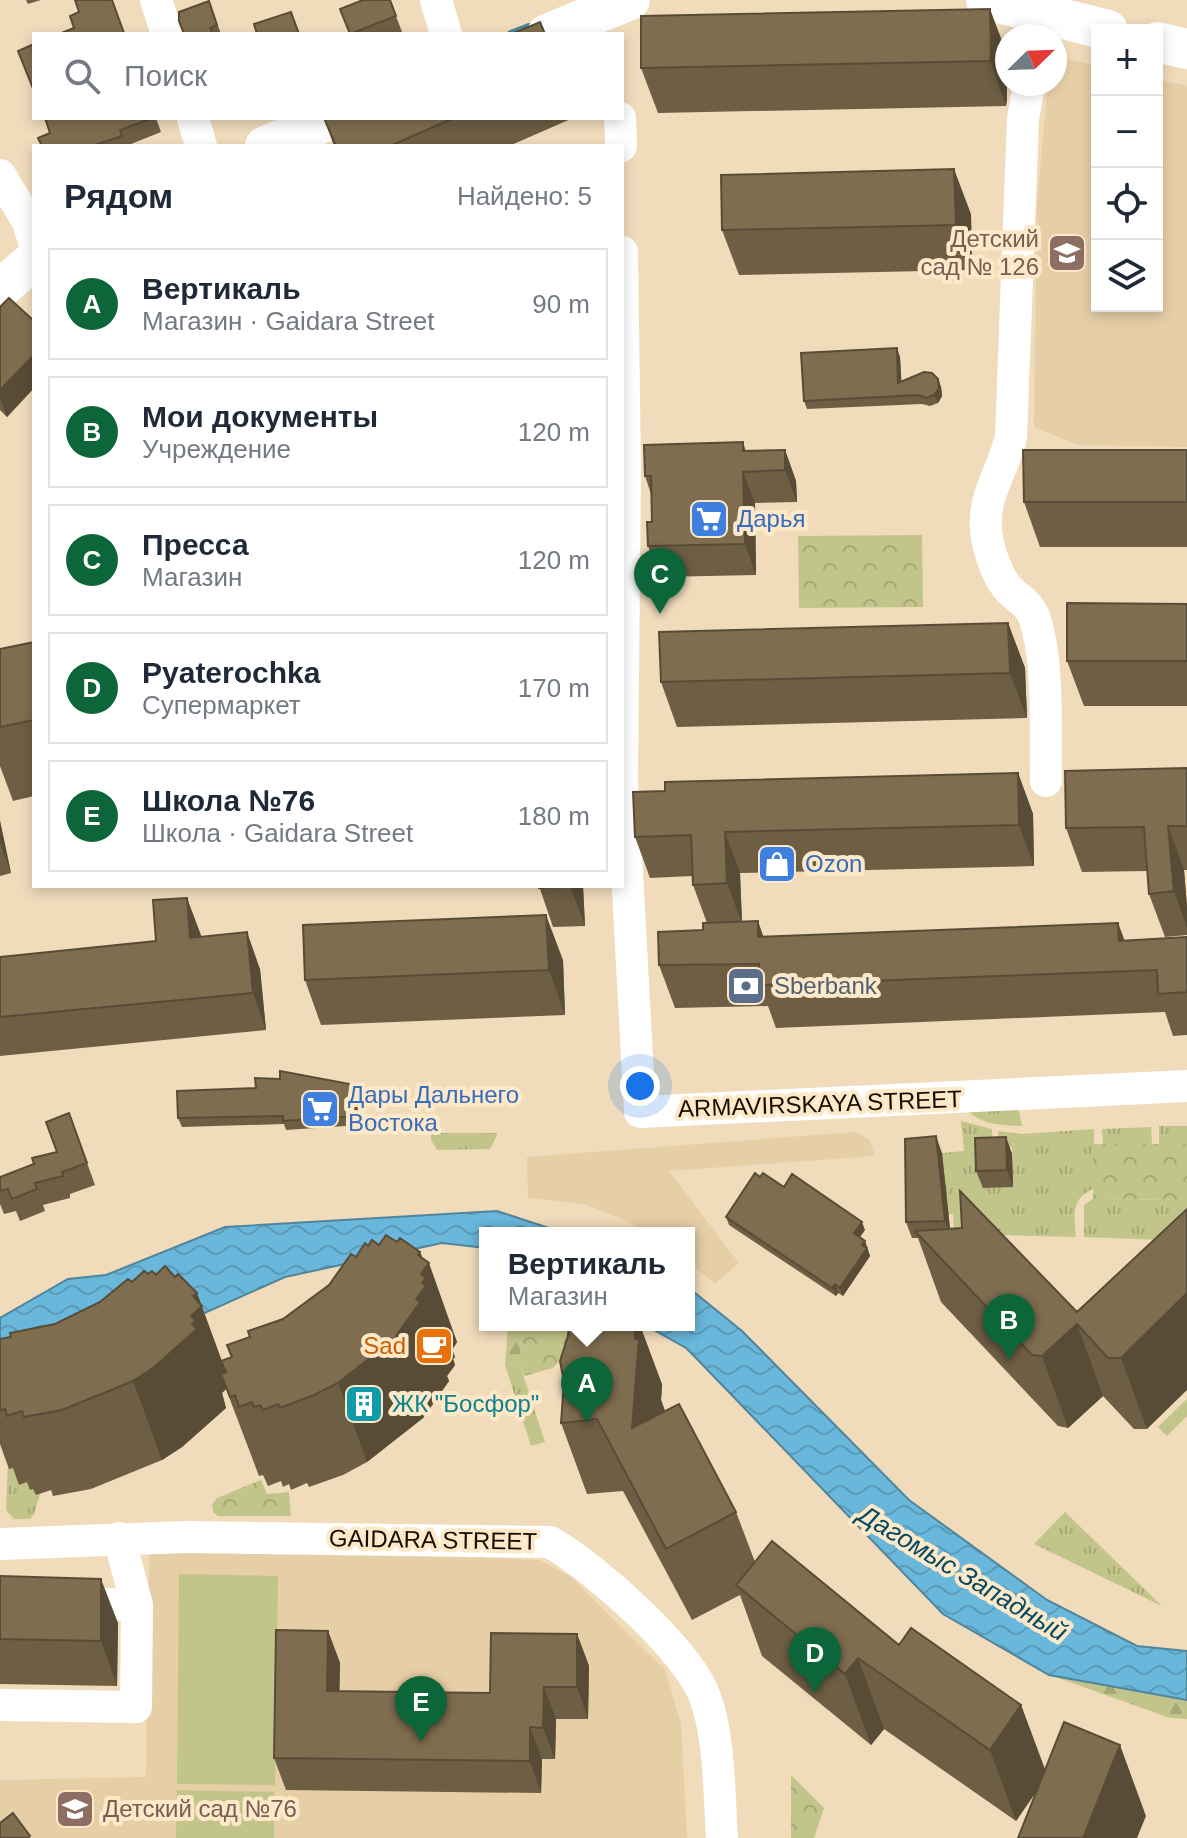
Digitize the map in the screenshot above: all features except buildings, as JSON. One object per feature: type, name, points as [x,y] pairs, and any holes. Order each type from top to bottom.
[{"type":"main road","points":[[986,0],[1039,24]]},
{"type":"main road","points":[[554,32],[621,14]]},
{"type":"main road","points":[[1067,26],[1091,29]]},
{"type":"main road","points":[[1163,43],[1187,49]]},
{"type":"main road","points":[[270,144],[330,120]]},
{"type":"main road","points":[[0,289],[32,262]]},
{"type":"street","points":[[156,0],[166,32]]},
{"type":"street","points":[[436,0],[445,32]]},
{"type":"street","points":[[1027,96],[1023,119],[1011,436],[1008,451],[989,491],[986,528],[992,555],[1006,586],[1030,606],[1036,621],[1042,652],[1046,781]]},
{"type":"street","points":[[194,120],[200,144]]},
{"type":"street","points":[[620,120],[621,144]]},
{"type":"street","points":[[0,175],[28,222],[32,235]]},
{"type":"street","name":"ARMAVIRSKAYA STREET","points":[[624,397],[624,573]]},
{"type":"street","name":"ARMAVIRSKAYA STREET","points":[[624,817],[640,1112],[1187,1086]]},
{"type":"street","points":[[0,1705],[136,1707],[137,1605],[119,1538]]},
{"type":"street","name":"GAIDARA STREET","points":[[0,1544],[119,1538],[550,1542],[579,1559],[673,1647],[699,1683],[712,1724],[722,1838]]},
{"type":"street","points":[[0,1601],[137,1605]]},
{"type":"shaded area","name":"Детский сад № 126","points":[[1067,59],[1091,65],[1091,312],[1163,312],[1163,80],[1187,86],[1187,447],[1078,445],[1034,427],[1037,201],[1047,96],[1067,96]]},
{"type":"shaded area","points":[[855,1132],[869,1139],[875,1156],[669,1171],[739,1263],[715,1283],[695,1268],[695,1227],[636,1227],[584,1204],[528,1198],[527,1157]]},
{"type":"shaded area","points":[[149,1545],[540,1560],[571,1577],[665,1670],[681,1724],[687,1838],[0,1838],[0,1780],[146,1777]]},
{"type":"green space","points":[[922,535],[923,607],[799,608],[798,536]]},
{"type":"green space","points":[[1018,1107],[1022,1126],[986,1122],[970,1112]]},
{"type":"green space","points":[[961,1121],[992,1129],[993,1147],[983,1188],[1013,1186],[1012,1147],[999,1147],[998,1131],[1021,1134],[1094,1129],[1094,1189],[1078,1202],[1076,1237],[954,1234],[953,1214],[911,1215],[945,1181],[942,1153],[964,1151]]},
{"type":"green space","points":[[1159,1126],[1187,1126],[1187,1144],[1159,1144]]},
{"type":"green space","points":[[1151,1127],[1152,1144],[1103,1144],[1102,1129]]},
{"type":"green space","points":[[431,1133],[498,1133],[490,1149],[437,1150]]},
{"type":"green space","points":[[1093,1144],[1187,1144],[1187,1200],[1093,1199]]},
{"type":"green space","points":[[1093,1199],[1187,1200],[1187,1241],[1084,1237],[1084,1205]]},
{"type":"green space","points":[[508,1331],[523,1331],[519,1362],[505,1365]]},
{"type":"green space","points":[[523,1331],[573,1331],[575,1345],[553,1368],[524,1376],[519,1362]]},
{"type":"green space","points":[[519,1362],[545,1442],[531,1446],[505,1365]]},
{"type":"green space","points":[[1187,1399],[1187,1416],[1167,1436],[1158,1427]]},
{"type":"green space","points":[[8,1462],[46,1474],[30,1519],[14,1519],[6,1510]]},
{"type":"green space","points":[[261,1480],[267,1494],[289,1492],[291,1516],[218,1516],[213,1512],[212,1505],[217,1498]]},
{"type":"green space","points":[[1065,1512],[1162,1606],[1034,1544]]},
{"type":"green space","points":[[179,1574],[278,1576],[275,1785],[177,1784]]},
{"type":"green space","points":[[1050,1675],[1187,1700],[1187,1719],[1170,1718]]},
{"type":"green space","points":[[791,1775],[824,1808],[814,1838],[791,1838]]},
{"type":"green space","points":[[177,1790],[274,1792],[274,1838],[176,1838]]},
{"type":"water","points":[[497,1211],[546,1227],[479,1227],[479,1247],[442,1243],[285,1277],[180,1324],[0,1388],[0,1318],[68,1279],[106,1275],[225,1227]]},
{"type":"water","name":"Дагомыс Западный","points":[[695,1293],[742,1331],[909,1500],[1047,1600],[1137,1646],[1187,1651],[1187,1700],[1049,1675],[943,1614],[686,1348],[656,1331],[695,1331]]},
{"type":"waterway","points":[[516,32],[529,27]]},
{"type":"place","name":"Детский сад № 126","points":[[1067,253]]},
{"type":"place","name":"Дарья","points":[[709,519]]},
{"type":"place","name":"Пресса","points":[[660,614]]},
{"type":"place","name":"Ozon","points":[[777,864]]},
{"type":"place","name":"Sberbank","points":[[746,986]]},
{"type":"place","name":"Дары Дальнего Востока","points":[[320,1109]]},
{"type":"place","name":"Sad","points":[[434,1346]]},
{"type":"place","name":"Мои документы","points":[[1009,1360]]},
{"type":"place","name":"ЖК \"Босфор\"","points":[[364,1404]]},
{"type":"place","name":"Вертикаль","points":[[587,1423]]},
{"type":"place","name":"Pyaterochka","points":[[815,1693]]},
{"type":"place","name":"Школа №76","points":[[421,1742]]},
{"type":"place","name":"Детский сад №76","points":[[75,1809]]}]
